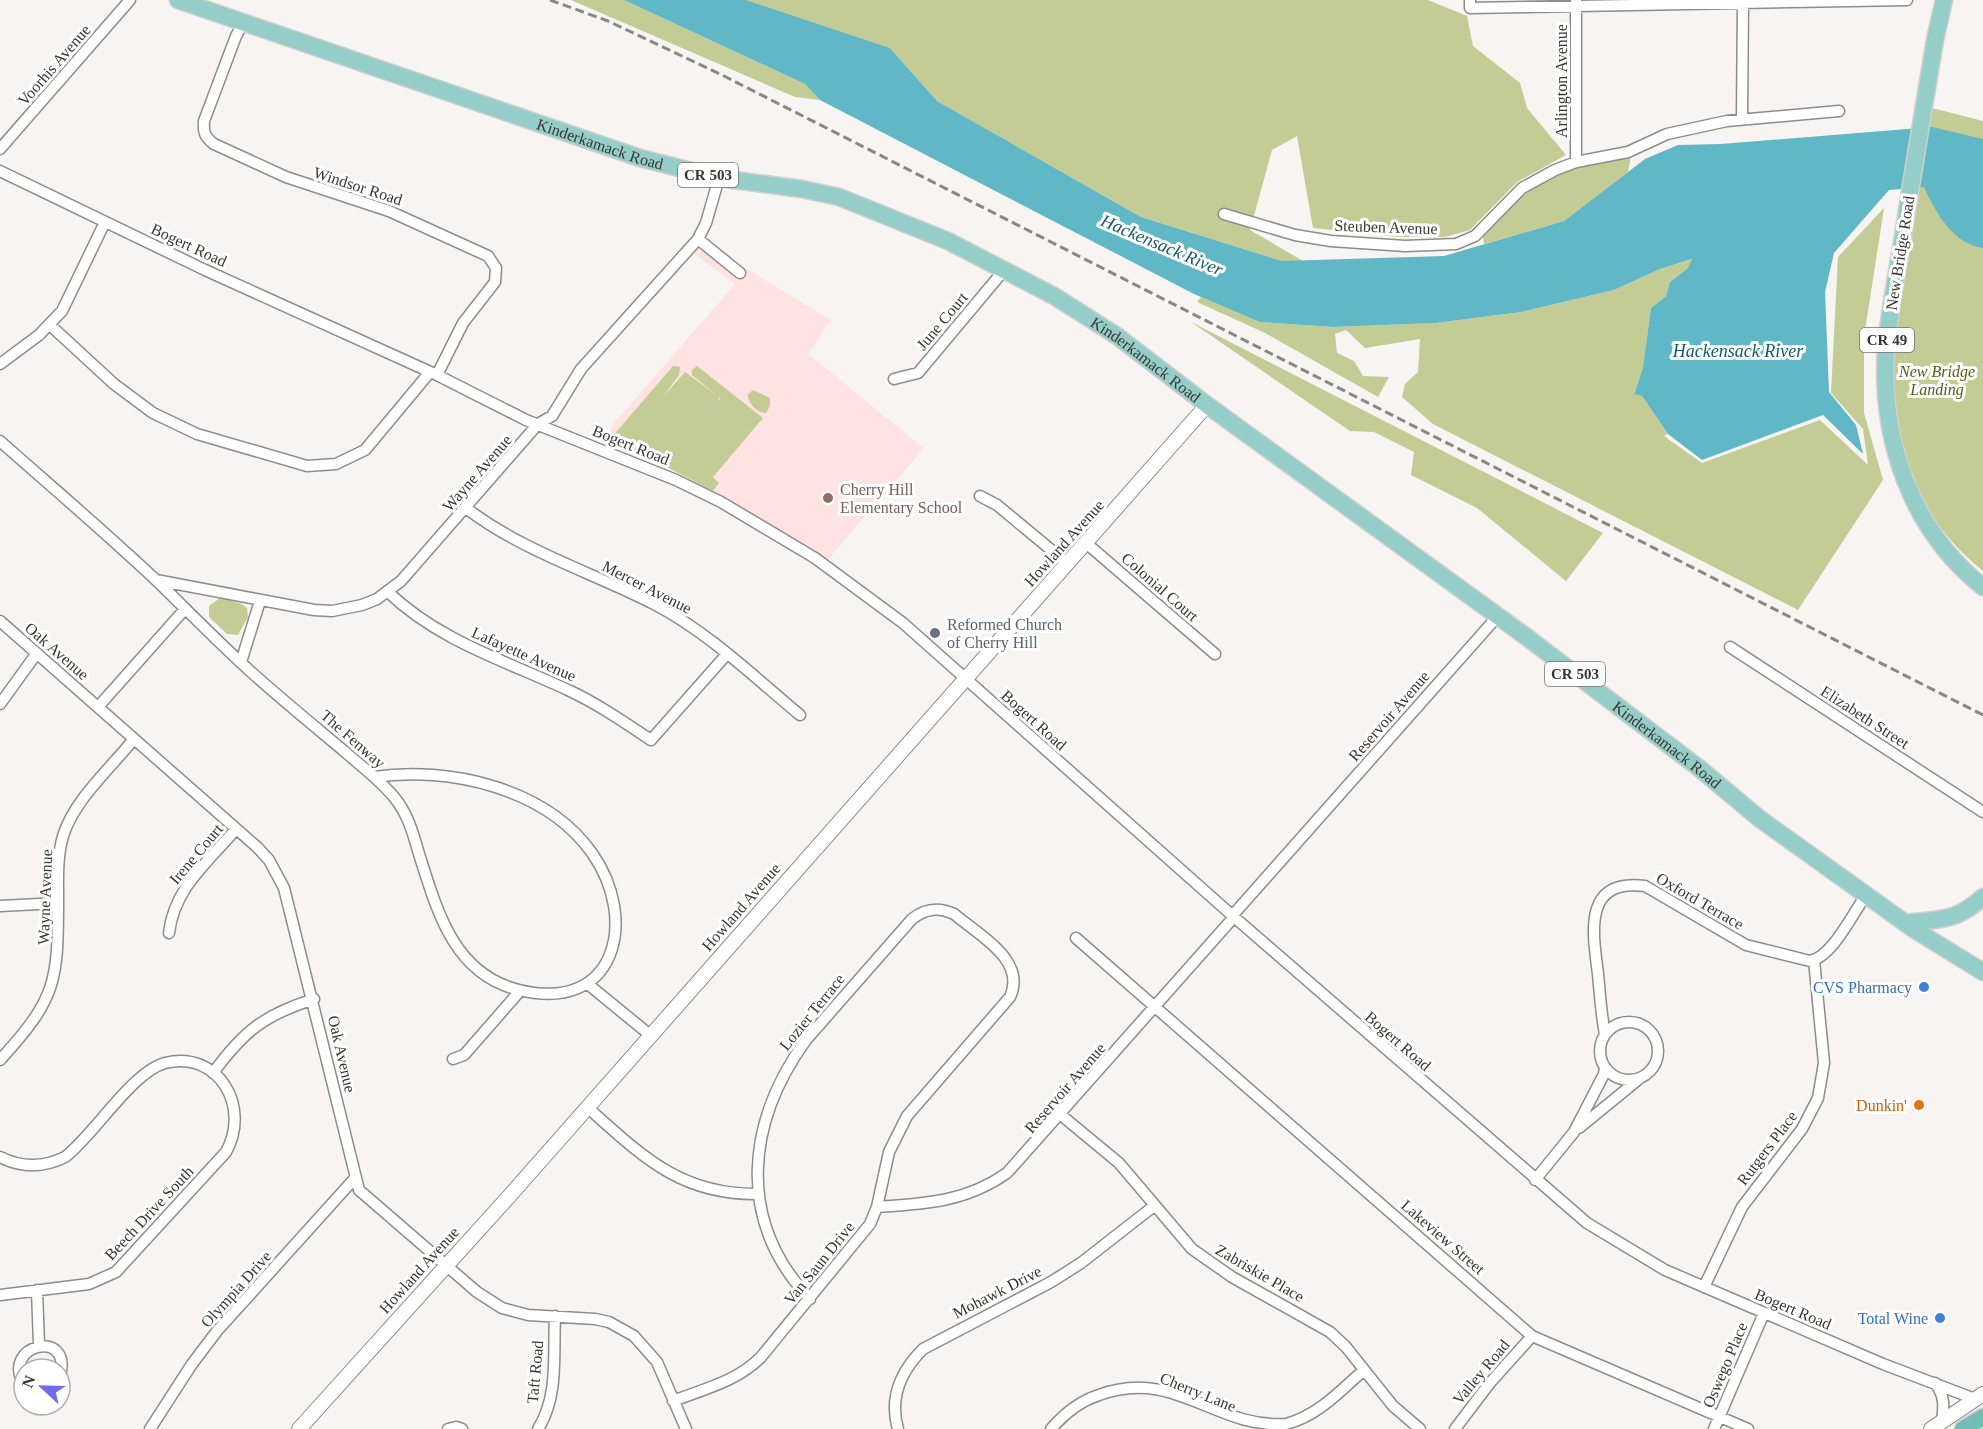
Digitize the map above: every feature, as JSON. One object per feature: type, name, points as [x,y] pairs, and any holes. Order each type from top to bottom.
[{"type":"highway","points":[[1963,1429],[1983,1417]]},
{"type":"main road","name":"Kinderkamack Road","points":[[178,0],[640,158],[719,178],[802,189],[839,197],[928,232],[1005,269],[1088,317],[1623,709],[1760,819],[1905,923],[1983,972]]},
{"type":"main road","name":"New Bridge Road","points":[[1944,0],[1909,196],[1886,348],[1886,410],[1905,484],[1920,512],[1953,559],[1983,587]]},
{"type":"main road","points":[[1905,923],[1944,919],[1965,913],[1983,897]]},
{"type":"street","name":"Voorhis Avenue","points":[[0,149],[130,0]]},
{"type":"street","points":[[1470,4],[1907,0]]},
{"type":"street","points":[[1742,119],[1743,2]]},
{"type":"street","name":"Arlington Avenue","points":[[1576,3],[1576,162]]},
{"type":"street","name":"Windsor Road","points":[[50,325],[114,384],[162,418],[197,434],[307,466],[336,464],[365,450],[433,373],[463,323],[492,289],[496,275],[493,261],[488,256],[404,217],[286,177],[214,144],[207,138],[203,131],[204,121],[236,36],[244,22]]},
{"type":"street","name":"Steuben Avenue","points":[[1224,214],[1268,228],[1331,241],[1405,246],[1456,244],[1475,236],[1522,188],[1555,170],[1576,162],[1628,152],[1667,134],[1689,128],[1742,119],[1839,111]]},
{"type":"street","name":"Bogert Road","points":[[0,171],[538,424],[676,480],[769,529],[860,590],[966,678],[1233,917],[1534,1180],[1566,1207],[1616,1243],[1704,1287],[1883,1364],[1979,1397]]},
{"type":"street","name":"Wayne Avenue","points":[[156,580],[260,601],[332,611],[362,605],[388,592],[466,508],[538,424],[552,416],[582,369],[698,239],[706,223],[719,178]]},
{"type":"street","points":[[0,364],[50,325],[67,302],[105,222]]},
{"type":"street","points":[[698,239],[740,273]]},
{"type":"street","name":"June Court","points":[[894,379],[918,373],[1005,269]]},
{"type":"street","name":"Howland Avenue","points":[[299,1429],[587,1107],[1207,405]]},
{"type":"street","name":"The Fenway","points":[[0,441],[156,580],[241,662],[374,777],[396,799],[408,820],[439,919],[456,948],[481,972],[496,982],[520,991],[569,993],[589,985]]},
{"type":"street","points":[[980,496],[997,505],[1067,563]]},
{"type":"street","name":"Mercer Avenue","points":[[466,508],[508,536],[654,604],[699,632],[800,715]]},
{"type":"street","name":"Colonial Court","points":[[1086,543],[1215,654]]},
{"type":"street","name":"Lafayette Avenue","points":[[388,592],[408,610],[450,638],[586,699],[651,740],[727,654]]},
{"type":"street","points":[[241,662],[260,601]]},
{"type":"street","points":[[98,707],[185,609]]},
{"type":"street","name":"Reservoir Avenue","points":[[877,1208],[940,1203],[976,1191],[1007,1173],[1061,1115],[1497,617]]},
{"type":"street","name":"Oak Avenue","points":[[0,621],[268,860],[284,888],[314,999],[359,1190],[489,1301],[502,1308],[522,1314],[609,1322],[634,1336],[653,1356],[686,1429]]},
{"type":"street","name":"Elizabeth Street","points":[[1730,647],[1983,812]]},
{"type":"street","points":[[0,704],[37,653]]},
{"type":"street","name":"Wayne Avenue","points":[[0,1060],[35,1019],[51,988],[58,953],[59,855],[70,820],[133,740]]},
{"type":"street","points":[[374,777],[431,774],[477,781],[522,798],[542,809],[579,837],[591,851],[608,883],[615,919],[613,950],[600,973],[589,985],[650,1035]]},
{"type":"street","name":"Irene Court","points":[[170,933],[171,915],[183,890],[236,830]]},
{"type":"street","name":"Oxford Terrace","points":[[1574,1132],[1604,1074],[1605,1067],[1600,1050],[1605,1034],[1592,924],[1599,904],[1613,890],[1622,886],[1634,885],[1654,890],[1746,945],[1802,960],[1814,960]]},
{"type":"street","points":[[1814,960],[1830,951],[1866,896]]},
{"type":"street","points":[[0,906],[58,903]]},
{"type":"street","name":"Lozier Terrace","points":[[810,1299],[783,1267],[773,1249],[761,1213],[758,1194],[760,1141],[765,1119],[781,1079],[806,1040],[912,919],[927,910],[937,909],[954,914],[1006,957],[1016,981]]},
{"type":"street","name":"Lakeview Street","points":[[1076,938],[1532,1336],[1748,1429]]},
{"type":"street","name":"Rutgers Place","points":[[1704,1287],[1742,1207],[1802,1129],[1818,1098],[1824,1063],[1814,960]]},
{"type":"street","name":"Van Saun Drive","points":[[674,1401],[748,1369],[761,1357],[862,1236],[877,1208],[889,1152],[907,1116],[1010,997],[1016,981]]},
{"type":"street","points":[[453,1059],[464,1055],[520,991]]},
{"type":"street","points":[[0,1156],[21,1165],[32,1166],[55,1162],[65,1157],[144,1074],[164,1064],[189,1062],[213,1073],[235,1044],[260,1021],[280,1010],[314,999]]},
{"type":"street","name":"Oxford Terrace","points":[[1534,1180],[1574,1132],[1650,1071],[1658,1056],[1658,1047],[1651,1031],[1636,1022],[1619,1023],[1605,1034]]},
{"type":"street","points":[[1605,1067],[1618,1078],[1635,1079],[1643,1076]]},
{"type":"street","name":"Beech Drive South","points":[[0,1295],[89,1284],[116,1272],[226,1152],[235,1132],[236,1112],[227,1088],[213,1073]]},
{"type":"street","points":[[587,1107],[664,1172],[701,1188],[730,1194],[758,1194]]},
{"type":"street","name":"Zabriskie Place","points":[[1061,1115],[1119,1163],[1175,1232],[1210,1263],[1315,1322],[1346,1347],[1393,1406],[1420,1429]]},
{"type":"street","name":"Olympia Drive","points":[[150,1429],[192,1364],[217,1331],[355,1178]]},
{"type":"street","name":"Mohawk Drive","points":[[898,1429],[894,1410],[899,1383],[913,1359],[923,1349],[1051,1282],[1081,1263],[1154,1206]]},
{"type":"street","points":[[37,1290],[39,1345]]},
{"type":"street","name":"Oswego Place","points":[[1714,1429],[1764,1313]]},
{"type":"street","name":"Taft Road","points":[[538,1429],[549,1407],[552,1393],[555,1316]]},
{"type":"street","name":"Valley Road","points":[[1455,1429],[1489,1384],[1532,1336]]},
{"type":"street","points":[[20,1357],[31,1347],[39,1345],[46,1346],[58,1357]]},
{"type":"street","name":"Cherry Lane","points":[[1051,1429],[1073,1408],[1094,1397],[1108,1391],[1139,1388],[1168,1393],[1242,1425],[1272,1427],[1312,1414],[1364,1370]]},
{"type":"street","points":[[1935,1383],[1942,1392],[1945,1406],[1936,1425]]},
{"type":"street","points":[[1936,1425],[1979,1397]]},
{"type":"street","points":[[448,1429],[456,1427],[462,1429]]},
{"type":"shaded area","points":[[698,239],[831,320],[808,354],[924,448],[824,564],[674,471],[607,439],[614,423],[735,284],[689,250]]},
{"type":"green space","points":[[571,0],[624,0],[805,84],[820,100],[795,97]]},
{"type":"green space","points":[[746,0],[1428,0],[1467,16],[1473,46],[1520,83],[1527,108],[1566,155],[1517,182],[1470,230],[1445,237],[1400,237],[1313,228],[1297,136],[1272,150],[1250,230],[1303,261],[1282,261],[1141,217],[937,101],[890,48]]},
{"type":"green space","name":"New Bridge Landing","points":[[1928,107],[1983,121],[1983,571],[1959,549],[1939,525],[1923,499],[1910,472],[1894,413],[1890,350],[1892,326]]},
{"type":"green space","points":[[1631,156],[1628,172],[1564,221],[1484,244],[1482,231],[1539,182],[1568,167]]},
{"type":"green space","points":[[1884,208],[1864,337],[1864,413],[1883,480],[1798,610],[1433,424],[1402,397],[1405,384],[1418,372],[1420,339],[1365,348],[1346,330],[1335,334],[1337,353],[1354,361],[1363,376],[1389,377],[1378,397],[1265,333],[1197,302],[1201,297],[1261,322],[1333,327],[1436,323],[1521,312],[1614,290],[1660,269],[1693,259],[1688,268],[1670,282],[1666,296],[1651,308],[1643,367],[1634,393],[1642,396],[1668,434],[1664,436],[1702,463],[1820,420],[1868,465],[1863,429],[1831,393],[1838,257]]},
{"type":"green space","points":[[1191,322],[1603,533],[1566,581],[1477,508],[1411,475],[1414,452],[1374,432],[1350,431]]},
{"type":"green space","points":[[673,366],[680,367],[679,375],[663,397],[685,372],[717,395],[692,375],[692,370],[697,366],[763,418],[713,477],[719,483],[713,491],[611,438]]},
{"type":"green space","points":[[753,390],[770,398],[770,406],[766,413],[759,411],[751,404],[748,394]]},
{"type":"green space","points":[[220,598],[240,603],[247,608],[248,617],[238,635],[227,634],[209,617],[209,606]]},
{"type":"water","name":"Hackensack River","points":[[624,0],[746,0],[890,48],[937,101],[1141,217],[1282,261],[1444,256],[1564,221],[1645,159],[1678,145],[1721,144],[1932,127],[1983,139],[1983,248],[1972,245],[1954,234],[1940,217],[1924,187],[1889,190],[1834,253],[1825,292],[1829,392],[1856,425],[1863,454],[1823,415],[1702,460],[1668,434],[1642,396],[1634,394],[1643,367],[1651,308],[1666,296],[1670,282],[1688,268],[1692,259],[1660,269],[1614,290],[1521,312],[1436,323],[1333,327],[1260,322],[1194,294],[820,100],[805,84]]},
{"type":"railway","points":[[550,0],[608,21],[722,75],[1983,715]]},
{"type":"place","name":"Cherry Hill Elementary School","points":[[828,498]]},
{"type":"place","name":"Reformed Church of Cherry Hill","points":[[935,633]]},
{"type":"place","name":"CVS Pharmacy","points":[[1924,987]]},
{"type":"place","name":"Dunkin'","points":[[1919,1105]]},
{"type":"place","name":"Total Wine","points":[[1940,1318]]}]
